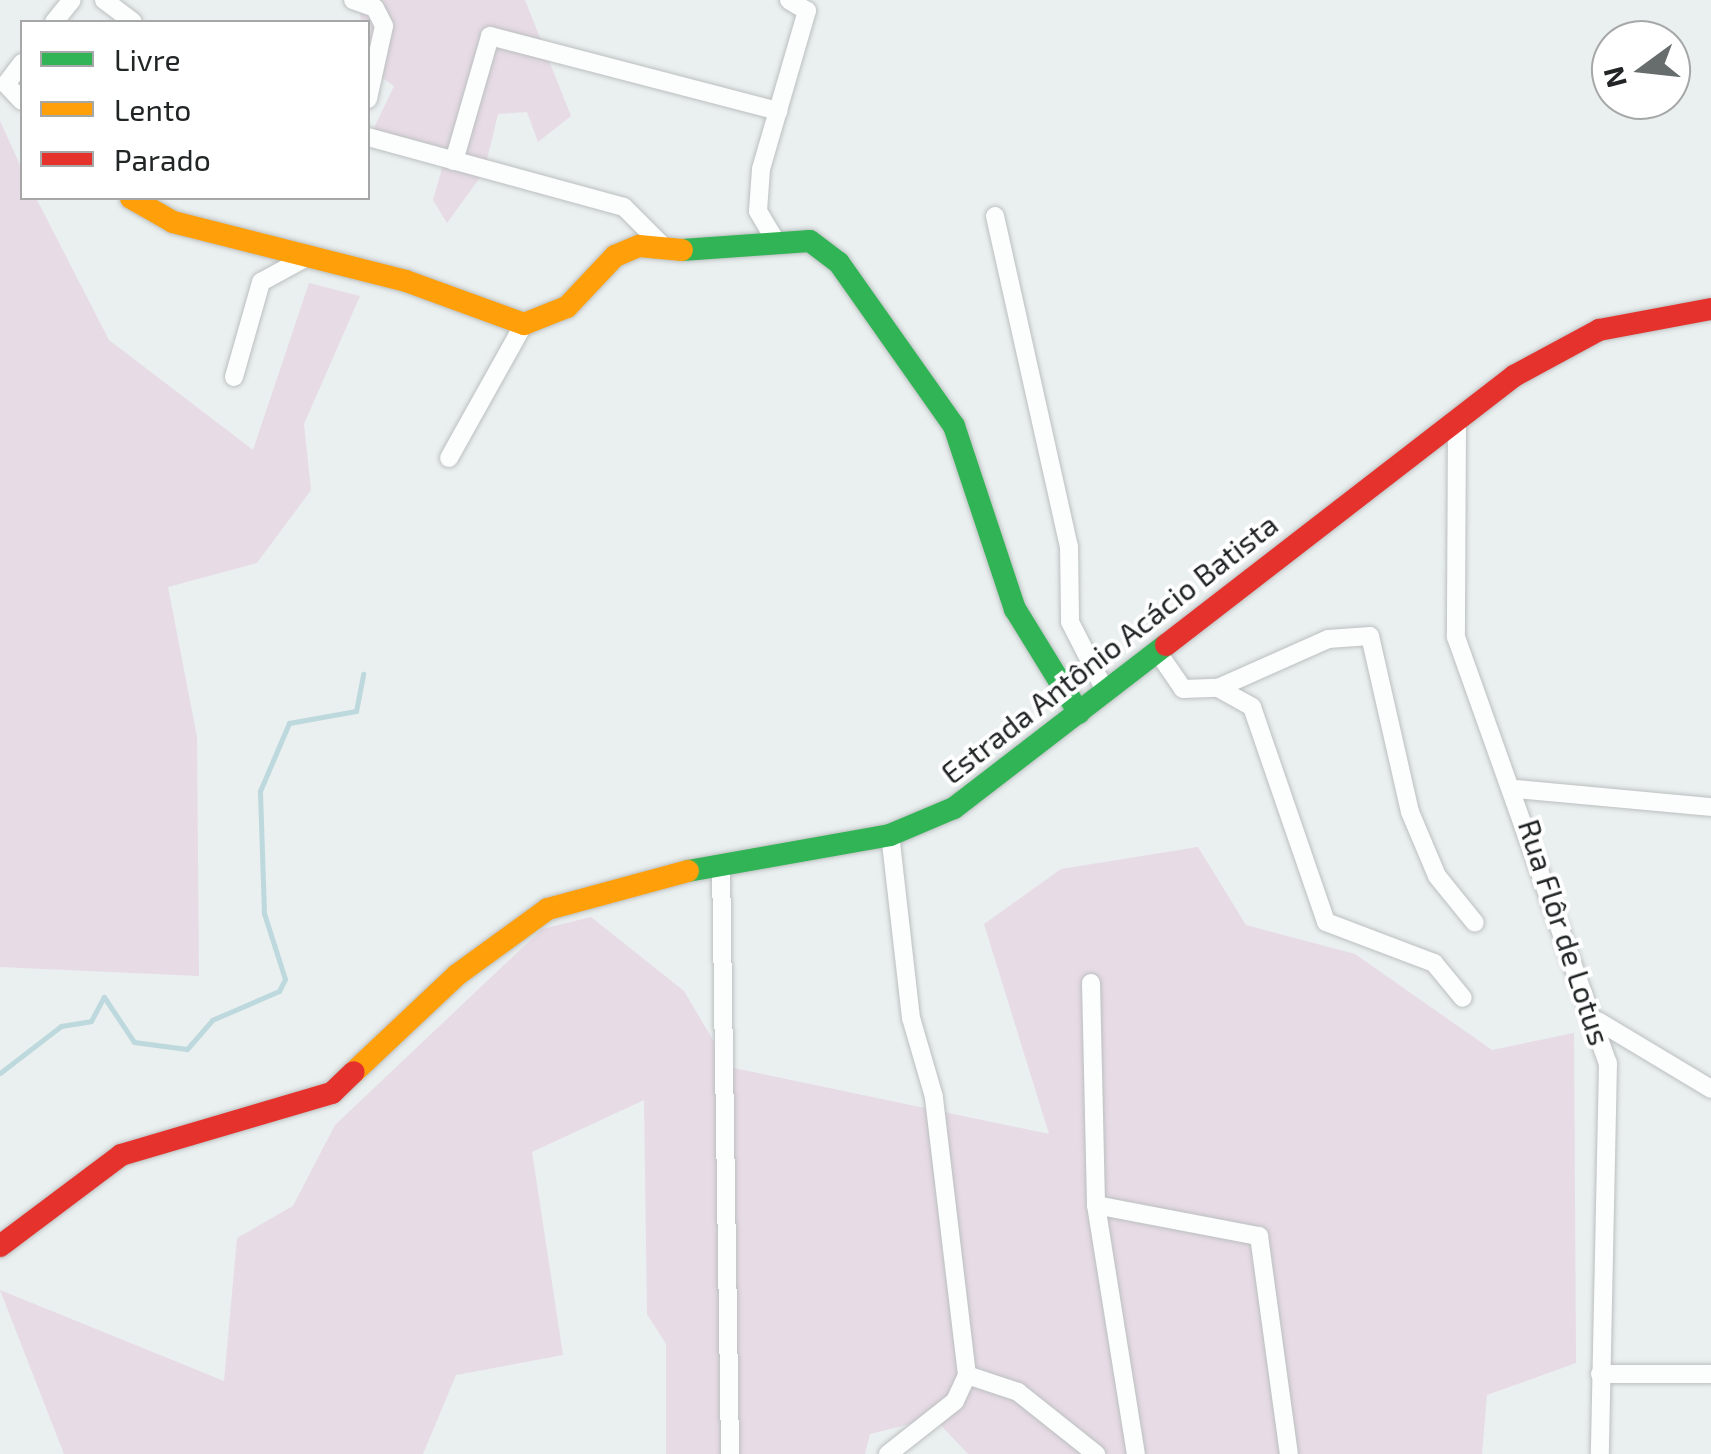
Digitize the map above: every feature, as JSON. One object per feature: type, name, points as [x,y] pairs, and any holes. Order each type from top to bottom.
[{"type":"street","points":[[56,20],[72,0]]},
{"type":"street","points":[[104,0],[130,20]]},
{"type":"street","points":[[352,0],[376,8],[384,26],[370,90]]},
{"type":"street","points":[[774,238],[758,210],[778,111],[808,12],[789,0]]},
{"type":"street","points":[[454,160],[490,36],[778,111]]},
{"type":"street","points":[[20,65],[6,84],[20,99]]},
{"type":"street","points":[[370,137],[624,207],[665,248]]},
{"type":"street","points":[[134,200],[172,222],[307,257],[524,324],[567,307],[615,256],[774,238],[810,242],[840,262],[944,411],[1016,609],[1079,714]]},
{"type":"street","points":[[995,216],[1070,546],[1070,622],[1106,692]]},
{"type":"street","points":[[234,377],[262,282],[307,257]]},
{"type":"street","name":"Estrada Antônio Acácio Batista","points":[[0,1246],[122,1155],[332,1093],[458,975],[548,909],[722,865],[890,836],[963,802],[1369,482],[1457,423],[1514,376],[1598,330],[1711,309]]},
{"type":"street","points":[[448,458],[524,324]]},
{"type":"street","name":"Rua Flôr de Lotus","points":[[1457,423],[1456,637],[1517,788],[1598,1021],[1610,1109],[1600,1454]]},
{"type":"street","points":[[1157,651],[1183,689],[1218,688],[1328,639],[1370,636],[1410,812],[1437,876],[1476,923]]},
{"type":"street","points":[[1218,688],[1252,708],[1270,741],[1326,922],[1434,963],[1463,998]]},
{"type":"street","points":[[1517,788],[1711,806]]},
{"type":"street","points":[[888,1454],[954,1401],[968,1376],[934,1097],[910,1018],[890,836]]},
{"type":"street","points":[[722,865],[730,1454]]},
{"type":"street","points":[[1091,982],[1096,1205],[1136,1454]]},
{"type":"street","points":[[1598,1021],[1711,1088]]},
{"type":"street","points":[[1096,1205],[1259,1236],[1289,1454]]},
{"type":"street","points":[[1600,1374],[1711,1374]]},
{"type":"street","points":[[968,1376],[1018,1392],[1096,1454]]},
{"type":"shaded area","points":[[358,0],[525,0],[571,116],[538,142],[527,112],[498,114],[484,172],[447,223],[433,200],[446,154],[373,130],[394,86],[370,69],[370,20],[361,20]]},
{"type":"shaded area","points":[[0,121],[20,165],[20,200],[37,200],[109,340],[253,450],[309,283],[360,296],[304,424],[311,490],[257,563],[168,587],[197,737],[199,976],[0,967]]},
{"type":"shaded area","points":[[1198,847],[1246,925],[1355,954],[1492,1050],[1574,1033],[1576,1363],[1487,1395],[1482,1454],[968,1454],[934,1418],[870,1434],[865,1454],[666,1454],[666,1344],[647,1314],[644,1100],[532,1152],[563,1355],[456,1375],[423,1454],[64,1454],[0,1290],[224,1381],[237,1238],[293,1206],[335,1125],[542,929],[591,917],[684,991],[729,1067],[1049,1134],[984,924],[1061,869]]},
{"type":"waterway","points":[[0,1073],[61,1026],[91,1021],[104,997],[134,1042],[187,1049],[212,1020],[279,991],[285,979],[264,913],[260,791],[289,723],[356,711],[363,674]]},
{"type":"traffic: fast","points":[[682,250],[810,241],[839,263],[954,426],[1015,609],[1079,713]]},
{"type":"traffic: fast","points":[[688,871],[890,835],[954,808],[1166,645]]},
{"type":"traffic: slow","points":[[134,200],[173,222],[406,281],[524,324],[567,307],[615,256],[639,246],[682,250]]},
{"type":"traffic: slow","points":[[354,1072],[457,975],[548,909],[688,871]]},
{"type":"traffic: jam","points":[[1166,645],[1514,376],[1599,330],[1711,309]]},
{"type":"traffic: jam","points":[[0,1246],[121,1155],[332,1093],[354,1072]]}]
